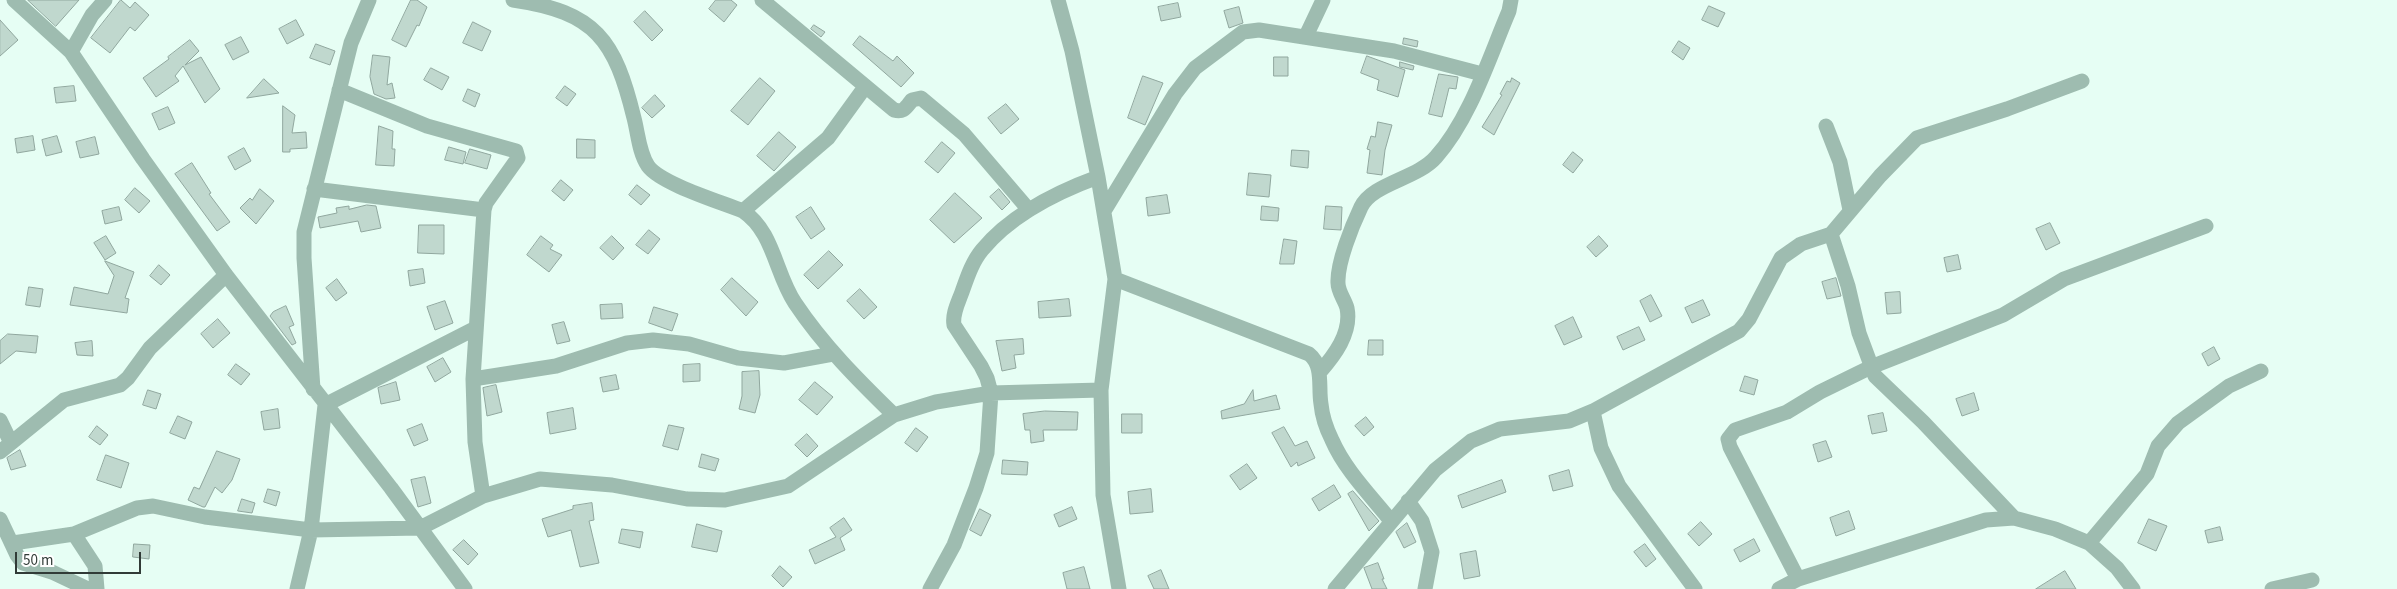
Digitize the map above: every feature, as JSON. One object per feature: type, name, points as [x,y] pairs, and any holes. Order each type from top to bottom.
[{"type":"street","points":[[14,0],[71,52],[132,144],[226,275],[465,589]]},
{"type":"street","points":[[71,52],[92,15],[105,0]]},
{"type":"street","points":[[313,389],[304,232],[351,43],[369,0]]},
{"type":"street","points":[[513,0],[543,4],[585,22],[607,45],[625,82],[648,166],[661,177],[744,211],[760,226],[787,290],[833,354],[894,415]]},
{"type":"street","points":[[762,0],[894,110],[900,112],[912,100],[921,98],[964,134],[1030,210]]},
{"type":"street","points":[[1058,0],[1072,51],[1098,177],[1115,279],[1101,390],[1104,495],[1119,589]]},
{"type":"street","points":[[1306,36],[1323,0]]},
{"type":"street","points":[[1319,373],[1336,354],[1344,337],[1347,310],[1338,285],[1340,266],[1361,208],[1367,198],[1421,170],[1435,159],[1456,132],[1509,11],[1511,0]]},
{"type":"street","points":[[1104,211],[1175,94],[1195,68],[1243,32],[1252,29],[1394,51],[1482,74]]},
{"type":"street","points":[[1335,589],[1391,520],[1435,470],[1471,441],[1500,429],[1569,421],[1593,411],[1739,331],[1749,319],[1781,258],[1801,244],[1831,234],[1905,148],[1917,138],[2082,82]]},
{"type":"street","points":[[744,211],[828,138],[865,87]]},
{"type":"street","points":[[339,90],[428,126],[516,151],[518,158],[486,203],[484,210],[473,380],[475,442],[483,496]]},
{"type":"street","points":[[1826,126],[1840,162],[1850,210]]},
{"type":"street","points":[[930,589],[954,545],[987,453],[991,393],[981,366],[957,332],[953,318],[974,262],[982,250],[1030,210],[1063,190],[1098,177]]},
{"type":"street","points":[[314,188],[484,210]]},
{"type":"street","points":[[1798,579],[1730,447],[1728,439],[1735,430],[1787,412],[1820,392],[1870,367],[2003,315],[2064,279],[2206,226]]},
{"type":"street","points":[[1831,234],[1870,367],[1880,382],[1923,422],[2014,518]]},
{"type":"street","points":[[0,420],[5,447],[64,400],[120,385],[128,378],[150,348],[226,275]]},
{"type":"street","points":[[1115,279],[1309,354],[1314,358],[1319,373],[1320,404],[1332,441],[1353,474],[1391,520]]},
{"type":"street","points":[[325,405],[476,328]]},
{"type":"street","points":[[473,380],[556,366],[627,343],[653,340],[689,344],[738,358],[784,363],[833,354]]},
{"type":"street","points":[[2088,543],[2147,474],[2158,446],[2178,423],[2229,386],[2261,370]]},
{"type":"street","points":[[13,543],[74,534],[137,508],[153,506],[206,517],[311,530],[420,528],[483,496],[540,479],[612,485],[688,499],[725,500],[788,486],[894,415],[936,402],[991,393],[1101,390]]},
{"type":"street","points":[[297,589],[311,530],[325,405]]},
{"type":"street","points":[[1593,411],[1601,448],[1618,486],[1695,589]]},
{"type":"street","points":[[1408,501],[1422,521],[1432,552],[1430,570],[1424,589]]},
{"type":"street","points":[[1779,589],[1798,579],[1986,520],[2014,518],[2055,529],[2088,543],[2118,568],[2133,589]]},
{"type":"street","points":[[0,520],[13,543],[17,555],[23,563],[52,572],[88,589]]},
{"type":"street","points":[[74,534],[95,566],[98,589]]},
{"type":"street","points":[[2272,589],[2312,580]]},
{"type":"building","points":[[28,0],[79,0],[56,26]]},
{"type":"building","points":[[121,0],[130,8],[135,2],[149,15],[135,31],[130,27],[110,53],[91,38]]},
{"type":"building","points":[[411,0],[417,0],[427,7],[419,26],[417,25],[406,47],[392,40]]},
{"type":"building","points":[[716,0],[731,0],[737,5],[724,22],[709,9]]},
{"type":"building","points":[[1178,3],[1181,17],[1161,21],[1158,7]]},
{"type":"building","points":[[1709,6],[1725,13],[1718,27],[1702,20]]},
{"type":"building","points":[[1239,7],[1243,23],[1229,28],[1224,11]]},
{"type":"building","points":[[645,11],[663,30],[652,41],[634,22]]},
{"type":"building","points":[[0,20],[18,40],[0,56]]},
{"type":"building","points":[[296,20],[304,35],[287,44],[279,29]]},
{"type":"building","points":[[473,22],[491,31],[482,51],[463,43]]},
{"type":"building","points":[[814,25],[825,32],[821,37],[811,29]]},
{"type":"building","points":[[860,36],[893,61],[897,56],[914,73],[901,87],[853,45]]},
{"type":"building","points":[[241,37],[249,52],[233,60],[225,45]]},
{"type":"building","points":[[1404,38],[1418,41],[1417,47],[1403,44]]},
{"type":"building","points":[[190,40],[199,51],[185,65],[201,57],[220,89],[205,103],[183,66],[175,76],[179,81],[156,97],[143,78],[169,59],[168,57]]},
{"type":"building","points":[[1679,41],[1690,48],[1683,60],[1672,52]]},
{"type":"building","points":[[316,44],[335,51],[330,65],[310,58]]},
{"type":"building","points":[[373,55],[390,57],[387,85],[392,83],[395,98],[386,99],[374,94],[370,77]]},
{"type":"building","points":[[1367,56],[1405,70],[1398,97],[1377,90],[1379,80],[1361,73]]},
{"type":"building","points":[[1274,57],[1288,57],[1288,76],[1274,76]]},
{"type":"building","points":[[1400,62],[1414,66],[1413,70],[1400,67]]},
{"type":"building","points":[[431,68],[449,77],[442,90],[424,80]]},
{"type":"building","points":[[1439,74],[1458,77],[1456,89],[1449,88],[1442,117],[1429,114]]},
{"type":"building","points":[[1143,76],[1163,83],[1145,125],[1128,118]]},
{"type":"building","points":[[760,78],[775,91],[748,125],[731,111]]},
{"type":"building","points":[[1512,78],[1520,83],[1494,135],[1482,127],[1502,95],[1500,94],[1507,81],[1510,82]]},
{"type":"building","points":[[264,79],[279,93],[247,98]]},
{"type":"building","points":[[74,86],[76,101],[56,103],[54,88]]},
{"type":"building","points":[[565,86],[576,94],[567,106],[556,98]]},
{"type":"building","points":[[468,89],[480,94],[475,107],[463,101]]},
{"type":"building","points":[[655,95],[665,106],[652,118],[642,108]]},
{"type":"building","points":[[1006,104],[1019,119],[1001,134],[988,118]]},
{"type":"building","points":[[283,106],[295,115],[292,133],[306,132],[307,148],[290,149],[290,152],[283,152]]},
{"type":"building","points":[[168,107],[175,123],[159,130],[152,114]]},
{"type":"building","points":[[1378,122],[1392,125],[1385,150],[1382,175],[1367,173],[1370,150],[1367,149],[1371,136],[1375,137]]},
{"type":"building","points":[[379,126],[393,131],[392,149],[395,149],[394,166],[376,165]]},
{"type":"building","points":[[779,132],[796,147],[774,171],[757,156]]},
{"type":"building","points":[[33,136],[35,150],[17,153],[15,139]]},
{"type":"building","points":[[57,136],[62,152],[46,156],[42,140]]},
{"type":"building","points":[[95,137],[99,154],[80,158],[76,142]]},
{"type":"building","points":[[577,139],[595,140],[595,158],[577,158]]},
{"type":"building","points":[[942,142],[955,153],[938,173],[925,162]]},
{"type":"building","points":[[449,147],[466,152],[463,164],[445,160]]},
{"type":"building","points":[[244,148],[251,161],[235,170],[228,157]]},
{"type":"building","points":[[470,149],[491,155],[487,169],[465,163]]},
{"type":"building","points":[[1292,150],[1309,151],[1308,168],[1291,166]]},
{"type":"building","points":[[1573,152],[1583,160],[1573,173],[1563,165]]},
{"type":"building","points":[[192,163],[211,193],[209,194],[230,222],[217,231],[175,174]]},
{"type":"building","points":[[1249,173],[1271,175],[1269,197],[1247,195]]},
{"type":"building","points":[[561,180],[573,190],[564,201],[552,191]]},
{"type":"building","points":[[637,185],[650,195],[641,205],[629,195]]},
{"type":"building","points":[[135,188],[150,201],[139,213],[125,200]]},
{"type":"building","points":[[260,189],[274,201],[256,224],[240,208],[250,198],[252,200]]},
{"type":"building","points":[[999,189],[1010,202],[1002,210],[990,197]]},
{"type":"building","points":[[955,193],[982,218],[954,243],[930,220]]},
{"type":"building","points":[[1167,195],[1170,213],[1148,216],[1146,198]]},
{"type":"building","points":[[367,205],[376,206],[381,228],[361,232],[358,221],[320,228],[318,217],[337,213],[336,208],[349,206],[349,209]]},
{"type":"building","points":[[1262,206],[1279,208],[1278,221],[1261,220]]},
{"type":"building","points":[[1326,206],[1342,207],[1341,230],[1324,229]]},
{"type":"building","points":[[119,207],[122,220],[105,224],[102,211]]},
{"type":"building","points":[[811,207],[825,229],[811,239],[796,217]]},
{"type":"building","points":[[2050,223],[2060,243],[2046,250],[2036,229]]},
{"type":"building","points":[[419,225],[444,225],[444,254],[418,253]]},
{"type":"building","points":[[649,230],[660,239],[648,254],[636,245]]},
{"type":"building","points":[[106,236],[116,253],[105,260],[94,243]]},
{"type":"building","points":[[541,236],[553,245],[550,249],[562,255],[549,272],[527,255]]},
{"type":"building","points":[[612,236],[624,248],[613,260],[600,248]]},
{"type":"building","points":[[1599,236],[1608,246],[1596,257],[1587,247]]},
{"type":"building","points":[[1284,239],[1297,241],[1294,264],[1280,264]]},
{"type":"building","points":[[829,251],[843,265],[818,289],[804,275]]},
{"type":"building","points":[[1958,255],[1961,269],[1947,272],[1944,258]]},
{"type":"building","points":[[105,261],[134,272],[125,298],[129,299],[127,313],[70,305],[74,287],[108,294],[114,276]]},
{"type":"building","points":[[159,265],[170,275],[161,285],[150,276]]},
{"type":"building","points":[[423,269],[425,283],[410,286],[408,271]]},
{"type":"building","points":[[732,278],[758,302],[746,316],[721,290]]},
{"type":"building","points":[[1836,278],[1841,296],[1827,299],[1822,282]]},
{"type":"building","points":[[337,279],[347,293],[336,301],[326,288]]},
{"type":"building","points":[[29,287],[43,289],[40,307],[26,305]]},
{"type":"building","points":[[860,289],[877,307],[864,319],[847,301]]},
{"type":"building","points":[[1900,292],[1901,313],[1887,314],[1885,293]]},
{"type":"building","points":[[1651,295],[1662,316],[1650,322],[1640,301]]},
{"type":"building","points":[[1069,299],[1071,316],[1039,318],[1038,302]]},
{"type":"building","points":[[1703,300],[1710,315],[1692,323],[1685,308]]},
{"type":"building","points":[[445,301],[453,323],[435,330],[427,307]]},
{"type":"building","points":[[622,304],[623,318],[601,319],[600,305]]},
{"type":"building","points":[[286,306],[294,325],[289,327],[296,343],[292,345],[270,316],[273,312]]},
{"type":"building","points":[[654,307],[678,314],[672,331],[649,323]]},
{"type":"building","points":[[1573,317],[1582,337],[1564,345],[1555,326]]},
{"type":"building","points":[[218,319],[230,333],[213,348],[201,334]]},
{"type":"building","points":[[564,322],[570,341],[557,344],[552,325]]},
{"type":"building","points":[[1639,327],[1645,340],[1623,350],[1617,337]]},
{"type":"building","points":[[8,334],[38,336],[36,353],[16,351],[0,364],[0,341]]},
{"type":"building","points":[[1023,339],[1024,354],[1014,355],[1016,368],[1002,371],[996,341]]},
{"type":"building","points":[[1369,340],[1383,340],[1383,355],[1368,355]]},
{"type":"building","points":[[92,341],[93,356],[77,355],[75,343]]},
{"type":"building","points":[[2214,347],[2220,359],[2208,366],[2202,354]]},
{"type":"building","points":[[443,358],[451,372],[435,382],[427,367]]},
{"type":"building","points":[[236,364],[250,374],[241,385],[228,375]]},
{"type":"building","points":[[700,364],[700,381],[683,382],[683,365]]},
{"type":"building","points":[[759,371],[760,395],[755,413],[739,409],[742,396],[742,372]]},
{"type":"building","points":[[616,375],[619,389],[603,392],[600,378]]},
{"type":"building","points":[[1745,376],[1758,380],[1754,395],[1740,391]]},
{"type":"building","points":[[396,382],[400,400],[381,404],[378,388]]},
{"type":"building","points":[[815,382],[833,397],[817,415],[799,400]]},
{"type":"building","points":[[496,385],[502,412],[487,416],[483,388]]},
{"type":"building","points":[[148,390],[161,394],[156,409],[143,405]]},
{"type":"building","points":[[1253,390],[1254,401],[1276,395],[1280,409],[1222,419],[1221,411],[1244,404]]},
{"type":"building","points":[[1974,393],[1979,410],[1962,416],[1956,399]]},
{"type":"building","points":[[573,408],[576,429],[550,434],[547,413]]},
{"type":"building","points":[[278,409],[280,428],[264,430],[261,412]]},
{"type":"building","points":[[1045,411],[1078,412],[1077,430],[1043,430],[1044,441],[1031,443],[1030,430],[1025,430],[1023,414]]},
{"type":"building","points":[[1883,413],[1887,431],[1872,434],[1868,416]]},
{"type":"building","points":[[1122,414],[1142,414],[1142,433],[1122,433]]},
{"type":"building","points":[[178,416],[192,422],[185,439],[170,433]]},
{"type":"building","points":[[1366,417],[1374,427],[1364,436],[1355,426]]},
{"type":"building","points":[[422,424],[428,440],[414,446],[407,430]]},
{"type":"building","points":[[669,425],[684,428],[678,450],[663,446]]},
{"type":"building","points":[[97,426],[108,435],[100,445],[89,437]]},
{"type":"building","points":[[1284,427],[1295,446],[1307,441],[1315,458],[1298,466],[1297,462],[1291,467],[1272,433]]},
{"type":"building","points":[[916,428],[928,437],[917,452],[905,443]]},
{"type":"building","points":[[807,434],[818,446],[807,457],[795,445]]},
{"type":"building","points":[[1826,441],[1832,457],[1818,462],[1813,445]]},
{"type":"building","points":[[20,450],[26,466],[11,470],[7,458]]},
{"type":"building","points":[[217,451],[240,459],[232,480],[222,493],[215,487],[205,507],[203,507],[188,500],[194,487],[199,489]]},
{"type":"building","points":[[702,454],[719,459],[715,471],[699,467]]},
{"type":"building","points":[[106,455],[129,463],[121,488],[97,480]]},
{"type":"building","points":[[1003,460],[1028,462],[1027,475],[1002,474]]},
{"type":"building","points":[[1247,464],[1257,478],[1240,490],[1230,476]]},
{"type":"building","points":[[1569,470],[1573,486],[1553,491],[1549,476]]},
{"type":"building","points":[[425,477],[431,503],[418,507],[411,480]]},
{"type":"building","points":[[1502,480],[1506,492],[1462,508],[1458,496]]},
{"type":"building","points":[[1334,485],[1341,497],[1319,511],[1312,499]]},
{"type":"building","points":[[268,489],[280,492],[276,506],[264,502]]},
{"type":"building","points":[[1151,489],[1153,512],[1130,514],[1128,492]]},
{"type":"building","points":[[1353,491],[1379,521],[1369,531],[1348,494]]},
{"type":"building","points":[[242,499],[255,503],[252,513],[238,511]]},
{"type":"building","points":[[592,503],[594,520],[589,521],[599,563],[580,567],[571,530],[548,537],[542,519],[573,509],[573,506]]},
{"type":"building","points":[[1072,507],[1077,519],[1059,527],[1054,515]]},
{"type":"building","points":[[980,509],[991,515],[981,536],[970,530]]},
{"type":"building","points":[[1849,511],[1855,529],[1836,536],[1830,518]]},
{"type":"building","points":[[844,518],[852,530],[840,538],[845,550],[815,564],[809,550],[836,537],[830,528]]},
{"type":"building","points":[[2149,519],[2167,526],[2156,551],[2138,543]]},
{"type":"building","points":[[1701,522],[1712,534],[1699,546],[1688,534]]},
{"type":"building","points":[[1407,523],[1416,542],[1404,548],[1396,532]]},
{"type":"building","points":[[697,524],[722,531],[717,552],[692,547]]},
{"type":"building","points":[[2220,527],[2223,540],[2208,543],[2205,531]]},
{"type":"building","points":[[622,529],[643,532],[640,548],[619,543]]},
{"type":"building","points":[[1754,539],[1760,551],[1740,562],[1734,550]]},
{"type":"building","points":[[464,540],[478,554],[468,565],[453,550]]},
{"type":"building","points":[[134,544],[150,545],[149,559],[133,557]]},
{"type":"building","points":[[1645,544],[1656,559],[1646,567],[1634,552]]},
{"type":"building","points":[[1476,551],[1480,576],[1464,579],[1460,554]]},
{"type":"building","points":[[1378,563],[1387,589],[1372,589],[1364,568]]},
{"type":"building","points":[[780,566],[792,577],[783,587],[772,576]]},
{"type":"building","points":[[1084,567],[1090,589],[1067,589],[1063,573]]},
{"type":"building","points":[[1161,570],[1169,589],[1154,589],[1148,576]]},
{"type":"building","points":[[2065,571],[2076,589],[2036,589]]}]
